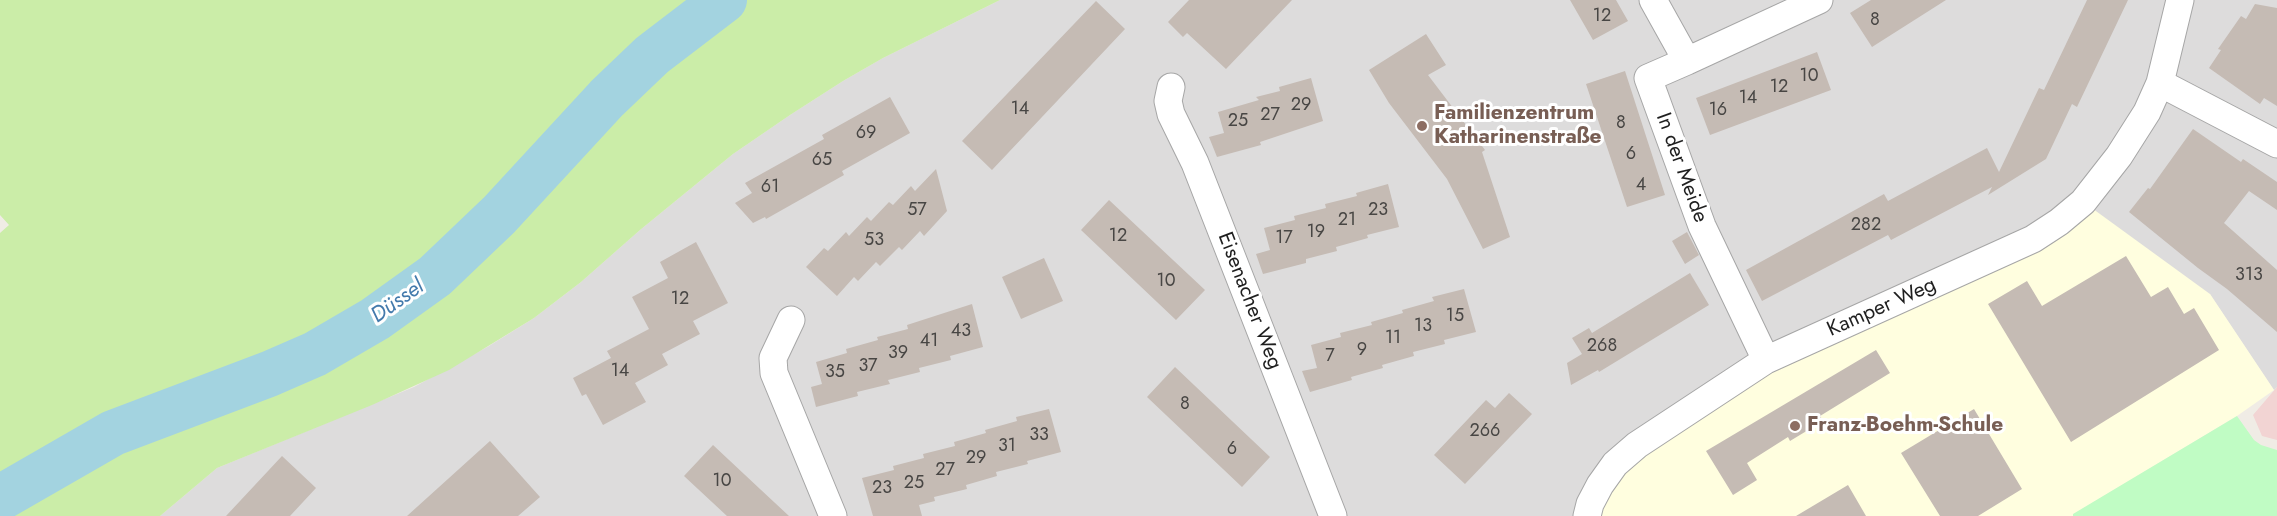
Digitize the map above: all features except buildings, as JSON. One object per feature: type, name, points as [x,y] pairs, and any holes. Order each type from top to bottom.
[{"type":"street","points":[[1653,0],[1688,61],[1819,0]]},
{"type":"street","name":"Kamper Weg","points":[[1587,516],[1590,504],[1600,485],[1615,464],[1637,445],[1766,360],[2024,243],[2059,222],[2083,202],[2119,156],[2147,112],[2160,83],[2180,0]]},
{"type":"street","name":"In der Meide","points":[[1688,61],[1648,78],[1702,226],[1766,360]]},
{"type":"street","points":[[2160,83],[2277,144]]},
{"type":"street","name":"Eisenacher Weg","points":[[1171,87],[1168,101],[1171,114],[1195,163],[1333,516]]},
{"type":"street","points":[[791,320],[772,358],[774,373],[833,516]]},
{"type":"shaded area","points":[[1000,0],[2277,0],[2277,387],[2274,390],[2210,294],[1586,516],[160,516],[217,468],[414,387],[489,346],[534,318],[581,282],[733,154],[790,115],[883,58]]},
{"type":"shaded area","points":[[2089,206],[2210,294],[2274,390],[2237,416],[2073,516],[1591,516],[1616,466],[1768,362]]},
{"type":"shaded area","points":[[2277,387],[2277,440],[2262,436],[2253,415]]},
{"type":"green space","points":[[0,0],[720,0],[701,12],[634,67],[496,213],[432,272],[375,316],[288,361],[107,432],[0,492],[0,233],[9,225],[0,215]]},
{"type":"green space","points":[[729,0],[1000,0],[883,58],[790,115],[733,154],[581,282],[534,318],[449,370],[372,405],[217,468],[160,516],[0,516],[0,513],[101,452],[297,366],[361,331],[441,276],[538,179],[619,91],[664,49]]},
{"type":"green space","points":[[2237,416],[2254,440],[2277,450],[2277,516],[2073,516],[2073,514]]},
{"type":"waterway","name":"Düssel","points":[[0,498],[113,433],[269,374],[315,354],[375,319],[435,276],[499,215],[607,98],[652,55],[724,0]]},
{"type":"place","name":"Familienzentrum Katharinenstraße","points":[[1422,126]]},
{"type":"place","name":"Franz-Boehm-Schule","points":[[1795,426]]}]
